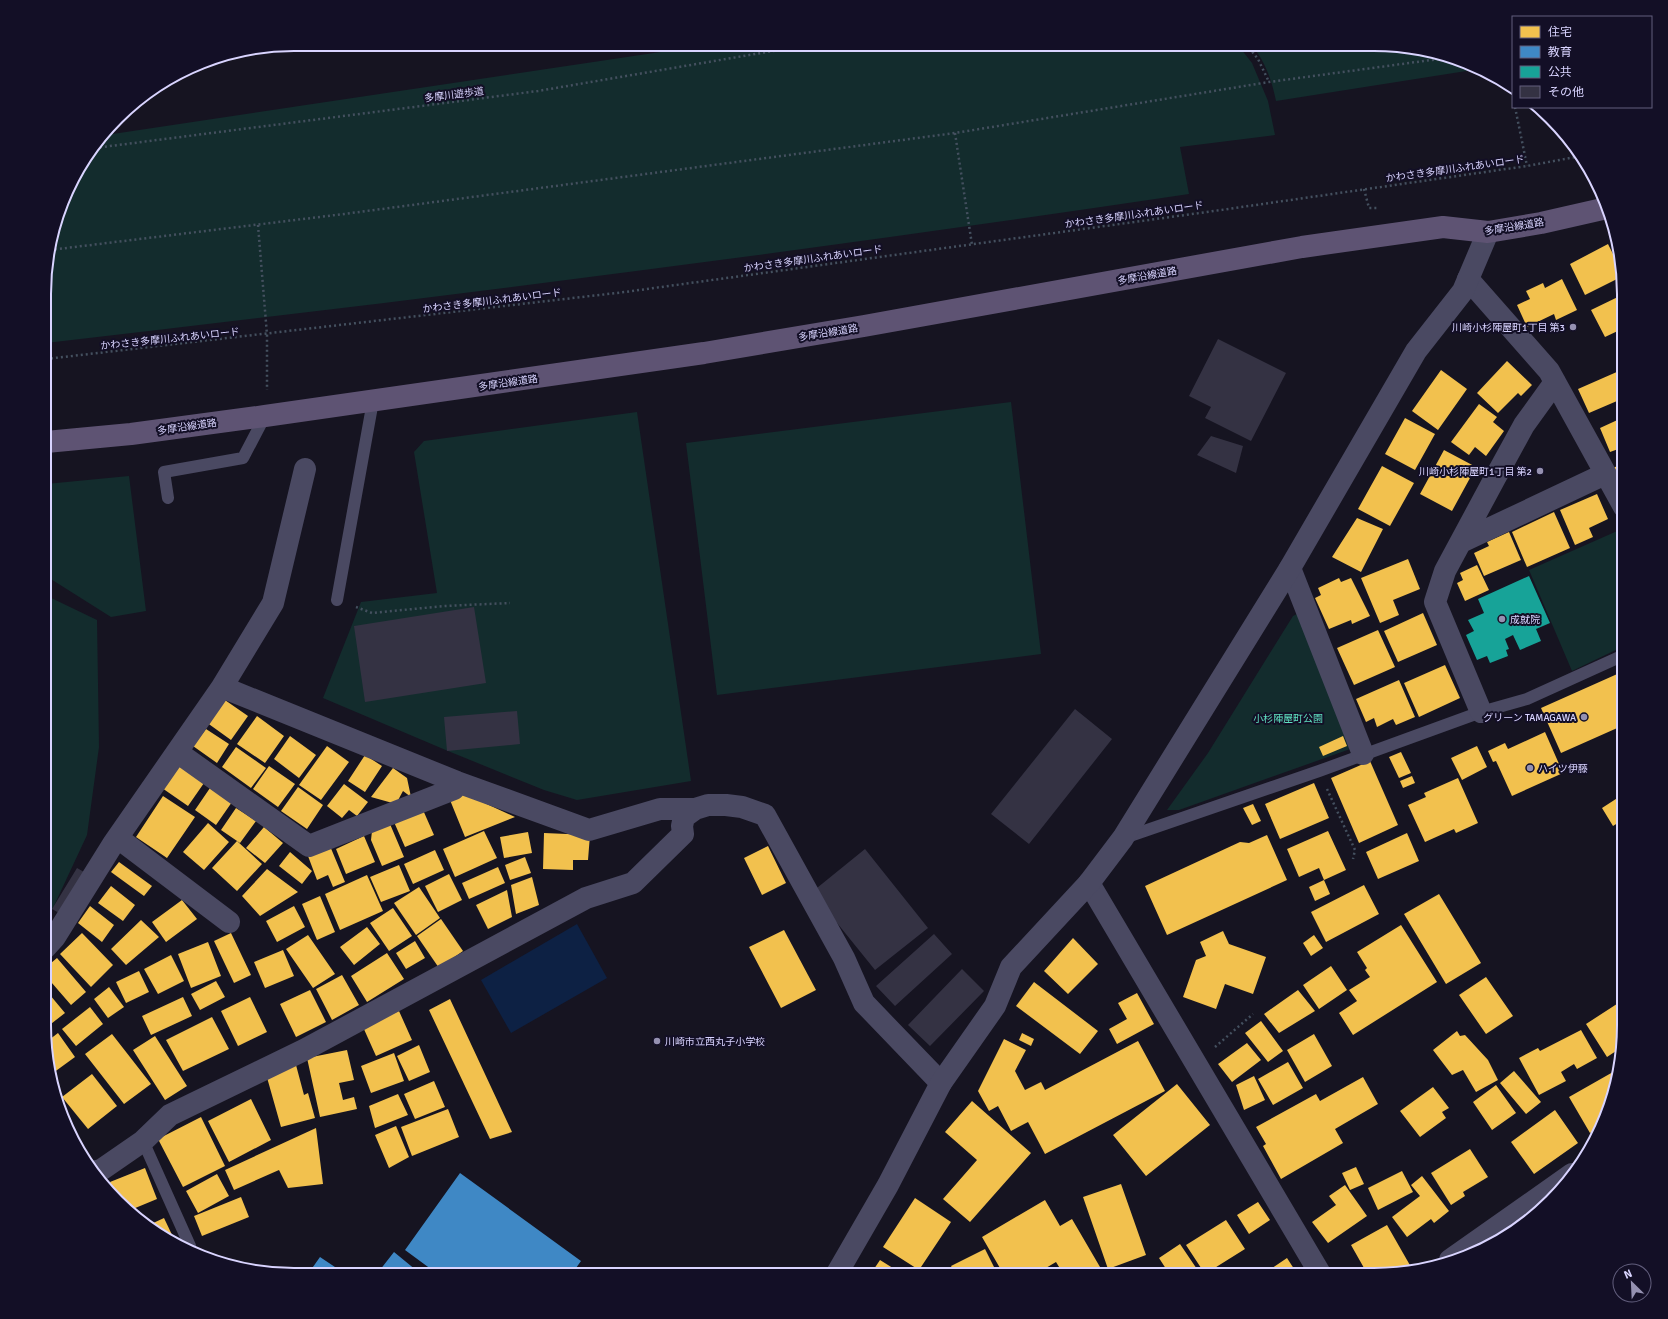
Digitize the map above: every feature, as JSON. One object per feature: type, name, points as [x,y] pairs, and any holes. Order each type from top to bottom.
[{"type":"main road","name":"多摩沿線道路","points":[[51,442],[131,434],[266,416],[704,353],[856,328],[1302,247],[1443,227],[1488,232],[1542,223],[1601,209]]},
{"type":"street","points":[[840,1268],[888,1184],[941,1083],[995,1006],[1011,967],[1089,883],[1122,838],[1290,568],[1416,350],[1462,291],[1488,232]]},
{"type":"street","points":[[1468,279],[1549,371],[1617,495]]},
{"type":"street","points":[[1481,712],[1435,602],[1445,571],[1524,425],[1555,382]]},
{"type":"street","points":[[51,941],[118,838],[222,687],[273,603],[305,469]]},
{"type":"street","points":[[1461,542],[1605,474]]},
{"type":"street","points":[[1290,568],[1363,754]]},
{"type":"street","points":[[222,687],[457,782],[589,830],[660,809],[695,809],[708,805],[726,805],[742,807],[766,815],[844,958],[864,1003],[941,1083]]},
{"type":"street","points":[[177,752],[309,846],[454,789],[457,782]]},
{"type":"street","points":[[99,1170],[143,1141],[170,1115],[304,1050],[586,898],[633,883],[684,834],[682,826],[684,817],[695,809]]},
{"type":"street","points":[[118,838],[229,922]]},
{"type":"street","points":[[1089,883],[1317,1268]]},
{"type":"street","points":[[1464,1250],[1558,1184]]},
{"type":"lane","points":[[337,600],[373,401]]},
{"type":"lane","points":[[168,498],[164,472],[243,458],[266,416]]},
{"type":"lane","points":[[1122,838],[1319,771],[1481,712],[1528,699],[1617,658]]},
{"type":"lane","points":[[143,1141],[189,1244]]},
{"type":"path","name":"多摩川遊歩道","points":[[100,147],[538,91],[773,51]]},
{"type":"path","points":[[1252,51],[1258,59],[1268,82]]},
{"type":"path","points":[[56,249],[258,225],[955,133],[1268,82],[1437,59]]},
{"type":"path","points":[[1515,108],[1527,166]]},
{"type":"path","points":[[955,133],[972,245]]},
{"type":"path","name":"かわさき多摩川ふれあいロード","points":[[51,358],[267,335],[625,292],[972,245],[1527,166],[1575,157]]},
{"type":"path","points":[[1364,189],[1369,208],[1384,207]]},
{"type":"path","points":[[258,225],[267,335],[268,378]]},
{"type":"path","points":[[337,600],[372,614],[444,606],[510,603]]},
{"type":"path","points":[[1319,771],[1355,850],[1353,859]]},
{"type":"path","points":[[1196,1063],[1253,1014]]},
{"type":"green space","points":[[667,51],[1243,51],[1252,63],[1268,101],[1275,135],[1180,147],[1189,194],[761,255],[51,342],[51,294],[53,263],[59,231],[76,187],[92,159],[111,134]]},
{"type":"green space","points":[[1256,51],[1374,51],[1405,53],[1437,59],[1469,71],[1276,101],[1272,85],[1261,58]]},
{"type":"green space","points":[[1011,402],[1041,654],[717,695],[686,443]]},
{"type":"green space","points":[[637,412],[691,781],[577,800],[544,790],[323,698],[361,602],[437,593],[414,452],[424,441]]},
{"type":"green space","points":[[129,476],[146,611],[111,617],[51,579],[51,484]]},
{"type":"green space","points":[[1617,531],[1617,649],[1572,671],[1529,570]]},
{"type":"green space","points":[[51,598],[97,620],[99,747],[87,835],[51,911]]},
{"type":"green space","name":"小杉陣屋町公園","points":[[1299,613],[1353,748],[1179,810],[1167,810],[1208,753],[1293,616]]},
{"type":"water","points":[[577,924],[607,978],[511,1033],[481,980]]},
{"type":"building: 住宅","points":[[1608,244],[1614,255],[1616,279],[1585,295],[1570,264]]},
{"type":"building: 住宅","points":[[1562,279],[1577,310],[1556,320],[1554,314],[1527,327],[1517,305],[1530,299],[1526,291],[1543,283],[1545,288]]},
{"type":"building: 住宅","points":[[1617,297],[1617,331],[1605,337],[1591,310]]},
{"type":"building: 住宅","points":[[1507,361],[1532,385],[1521,396],[1518,393],[1498,413],[1477,393]]},
{"type":"building: 住宅","points":[[1441,370],[1467,389],[1438,430],[1412,411]]},
{"type":"building: 住宅","points":[[1617,372],[1617,401],[1589,413],[1578,389]]},
{"type":"building: 住宅","points":[[1479,404],[1497,417],[1493,422],[1504,431],[1486,456],[1475,447],[1469,455],[1451,442]]},
{"type":"building: 住宅","points":[[1405,418],[1435,434],[1415,470],[1385,454]]},
{"type":"building: 住宅","points":[[1617,420],[1617,450],[1610,452],[1600,428]]},
{"type":"building: 住宅","points":[[1444,450],[1476,467],[1452,511],[1420,494]]},
{"type":"building: 住宅","points":[[1382,466],[1414,483],[1390,526],[1358,509]]},
{"type":"building: 住宅","points":[[1617,466],[1617,475],[1613,468]]},
{"type":"building: 住宅","points":[[1597,494],[1608,519],[1589,528],[1593,537],[1575,545],[1560,510]]},
{"type":"building: 住宅","points":[[1554,512],[1570,548],[1527,567],[1512,532]]},
{"type":"building: 住宅","points":[[1357,518],[1383,529],[1361,572],[1332,557]]},
{"type":"building: 住宅","points":[[1509,532],[1521,560],[1484,576],[1474,553],[1489,546],[1487,542]]},
{"type":"building: 住宅","points":[[1408,559],[1420,589],[1393,600],[1399,615],[1380,623],[1361,578]]},
{"type":"building: 住宅","points":[[1477,565],[1489,590],[1465,601],[1457,583],[1463,580],[1460,573]]},
{"type":"building: 住宅","points":[[1339,578],[1341,582],[1351,578],[1370,616],[1352,624],[1351,620],[1329,629],[1315,598],[1321,595],[1318,588]]},
{"type":"building: 住宅","points":[[1423,613],[1437,645],[1398,662],[1384,631]]},
{"type":"building: 住宅","points":[[1378,630],[1395,667],[1354,685],[1337,648]]},
{"type":"building: 住宅","points":[[1445,665],[1460,698],[1419,717],[1404,683]]},
{"type":"building: 住宅","name":"グリーン TAMAGAWA","points":[[1617,674],[1617,728],[1561,753],[1541,708]]},
{"type":"building: 住宅","points":[[1399,680],[1415,717],[1396,725],[1393,719],[1377,727],[1374,718],[1366,722],[1356,699]]},
{"type":"building: 住宅","points":[[222,698],[248,716],[231,740],[206,722]]},
{"type":"building: 住宅","points":[[257,716],[284,736],[265,763],[237,744]]},
{"type":"building: 住宅","points":[[206,729],[229,744],[217,763],[193,746]]},
{"type":"building: 住宅","name":"ハイツ伊藤","points":[[1545,732],[1563,773],[1512,796],[1496,761],[1493,762],[1488,751],[1505,743],[1508,749]]},
{"type":"building: 住宅","points":[[290,736],[316,755],[299,778],[274,759]]},
{"type":"building: 住宅","points":[[1343,736],[1347,746],[1323,756],[1319,747]]},
{"type":"building: 住宅","points":[[327,746],[349,762],[321,800],[299,785]]},
{"type":"building: 住宅","points":[[1477,746],[1487,767],[1462,780],[1451,758]]},
{"type":"building: 住宅","points":[[236,747],[266,768],[251,788],[222,767]]},
{"type":"building: 住宅","points":[[1401,752],[1411,773],[1399,778],[1389,757]]},
{"type":"building: 住宅","points":[[365,755],[382,766],[365,792],[348,781]]},
{"type":"building: 住宅","points":[[1370,761],[1398,825],[1359,843],[1331,778]]},
{"type":"building: 住宅","points":[[179,765],[204,783],[188,806],[162,788]]},
{"type":"building: 住宅","points":[[269,766],[295,784],[278,807],[253,789]]},
{"type":"building: 住宅","points":[[393,768],[407,778],[411,797],[403,791],[396,804],[371,797]]},
{"type":"building: 住宅","points":[[1412,776],[1415,783],[1403,788],[1400,781]]},
{"type":"building: 住宅","points":[[1458,778],[1478,823],[1456,833],[1454,829],[1425,842],[1408,805],[1426,797],[1424,793]]},
{"type":"building: 住宅","points":[[1314,783],[1329,818],[1280,839],[1265,804]]},
{"type":"building: 住宅","points":[[344,784],[368,802],[357,816],[349,810],[342,818],[327,806]]},
{"type":"building: 住宅","points":[[298,787],[323,805],[307,829],[281,811]]},
{"type":"building: 住宅","points":[[210,788],[232,802],[216,825],[195,810]]},
{"type":"building: 住宅","points":[[465,794],[515,817],[465,837],[450,800]]},
{"type":"building: 住宅","points":[[163,796],[195,817],[167,858],[136,837]]},
{"type":"building: 住宅","points":[[1617,798],[1617,823],[1613,826],[1602,808]]},
{"type":"building: 住宅","points":[[1253,804],[1261,821],[1252,825],[1243,808]]},
{"type":"building: 住宅","points":[[236,808],[256,821],[240,843],[221,830]]},
{"type":"building: 住宅","points":[[423,810],[434,835],[405,847],[394,822]]},
{"type":"building: 住宅","points":[[208,823],[229,842],[204,870],[183,852]]},
{"type":"building: 住宅","points":[[390,824],[404,857],[382,866],[371,840],[372,831]]},
{"type":"building: 住宅","points":[[264,827],[283,843],[265,863],[246,848]]},
{"type":"building: 住宅","points":[[484,831],[497,858],[455,877],[443,849]]},
{"type":"building: 住宅","points":[[1328,831],[1346,870],[1324,880],[1319,868],[1299,877],[1287,849]]},
{"type":"building: 住宅","points":[[528,832],[532,853],[504,858],[500,837]]},
{"type":"building: 住宅","points":[[544,833],[590,835],[588,860],[573,860],[573,870],[543,869]]},
{"type":"building: 住宅","points":[[1407,833],[1419,861],[1378,879],[1366,852]]},
{"type":"building: 住宅","points":[[1267,835],[1287,880],[1167,935],[1145,886],[1240,842],[1249,843]]},
{"type":"building: 住宅","points":[[364,836],[375,862],[346,874],[336,849]]},
{"type":"building: 住宅","points":[[237,841],[262,864],[237,891],[212,868]]},
{"type":"building: 住宅","points":[[330,846],[345,882],[333,887],[328,875],[317,880],[308,856]]},
{"type":"building: 住宅","points":[[768,846],[786,883],[762,895],[744,858]]},
{"type":"building: 住宅","points":[[435,850],[444,870],[413,884],[404,864]]},
{"type":"building: 住宅","points":[[290,852],[312,871],[302,884],[279,866]]},
{"type":"building: 住宅","points":[[525,857],[531,873],[510,880],[505,865]]},
{"type":"building: 住宅","points":[[119,862],[152,886],[144,896],[111,872]]},
{"type":"building: 住宅","points":[[399,865],[410,891],[381,902],[370,877]]},
{"type":"building: 住宅","points":[[498,867],[505,883],[469,899],[462,883]]},
{"type":"building: 住宅","points":[[267,869],[298,892],[260,916],[242,896]]},
{"type":"building: 住宅","points":[[449,874],[462,900],[438,912],[425,886]]},
{"type":"building: 住宅","points":[[367,875],[383,911],[340,930],[325,894]]},
{"type":"building: 住宅","points":[[532,877],[539,905],[516,914],[511,885]]},
{"type":"building: 住宅","points":[[1324,880],[1330,894],[1315,901],[1309,887]]},
{"type":"building: 住宅","points":[[1364,885],[1379,914],[1326,942],[1311,912]]},
{"type":"building: 住宅","points":[[111,886],[135,905],[123,921],[98,903]]},
{"type":"building: 住宅","points":[[419,887],[440,918],[416,935],[394,903]]},
{"type":"building: 住宅","points":[[507,890],[512,917],[488,929],[476,905]]},
{"type":"building: 住宅","points":[[1439,894],[1481,963],[1446,984],[1404,914]]},
{"type":"building: 住宅","points":[[320,896],[335,932],[317,940],[302,904]]},
{"type":"building: 住宅","points":[[182,900],[197,919],[166,942],[152,922]]},
{"type":"building: 住宅","points":[[90,906],[114,925],[102,942],[78,923]]},
{"type":"building: 住宅","points":[[294,906],[305,927],[277,942],[266,921]]},
{"type":"building: 住宅","points":[[393,908],[412,936],[389,951],[370,923]]},
{"type":"building: 住宅","points":[[441,919],[463,951],[439,968],[417,936]]},
{"type":"building: 住宅","points":[[141,920],[159,937],[126,965],[111,949]]},
{"type":"building: 住宅","points":[[1401,925],[1437,982],[1353,1035],[1339,1013],[1357,1001],[1349,990],[1370,977],[1365,970],[1367,968],[1357,952]]},
{"type":"building: 住宅","points":[[367,927],[380,944],[354,965],[340,947]]},
{"type":"building: 住宅","points":[[784,930],[816,990],[781,1008],[749,947]]},
{"type":"building: 住宅","points":[[1223,931],[1229,944],[1266,957],[1253,994],[1225,984],[1216,1009],[1183,997],[1196,960],[1206,956],[1200,942]]},
{"type":"building: 住宅","points":[[82,933],[113,965],[91,987],[60,954]]},
{"type":"building: 住宅","points":[[231,933],[251,975],[234,983],[214,941]]},
{"type":"building: 住宅","points":[[308,935],[335,974],[313,988],[286,949]]},
{"type":"building: 住宅","points":[[1314,935],[1323,948],[1311,956],[1303,943]]},
{"type":"building: 住宅","points":[[1073,938],[1098,964],[1068,994],[1044,971]]},
{"type":"building: 住宅","points":[[415,941],[425,958],[406,969],[396,953]]},
{"type":"building: 住宅","points":[[208,942],[221,976],[191,988],[178,954]]},
{"type":"building: 住宅","points":[[283,950],[294,976],[265,988],[254,962]]},
{"type":"building: 住宅","points":[[387,953],[404,979],[367,1002],[351,976]]},
{"type":"building: 住宅","points":[[171,955],[184,981],[158,994],[144,969]]},
{"type":"building: 住宅","points":[[57,958],[86,992],[71,1005],[51,982],[51,963]]},
{"type":"building: 住宅","points":[[1331,966],[1347,990],[1319,1009],[1303,985]]},
{"type":"building: 住宅","points":[[139,971],[149,992],[126,1003],[116,982]]},
{"type":"building: 住宅","points":[[342,975],[359,1005],[332,1020],[316,989]]},
{"type":"building: 住宅","points":[[1486,977],[1513,1016],[1486,1034],[1459,995]]},
{"type":"building: 住宅","points":[[216,981],[225,997],[200,1010],[191,994]]},
{"type":"building: 住宅","points":[[1034,982],[1098,1031],[1080,1054],[1016,1006]]},
{"type":"building: 住宅","points":[[109,987],[124,1007],[108,1018],[94,999]]},
{"type":"building: 住宅","points":[[310,990],[326,1022],[296,1037],[280,1004]]},
{"type":"building: 住宅","points":[[1298,990],[1315,1011],[1279,1033],[1264,1014]]},
{"type":"building: 住宅","points":[[1137,993],[1154,1024],[1117,1044],[1109,1029],[1127,1019],[1118,1003]]},
{"type":"building: 住宅","points":[[51,996],[65,1013],[51,1024]]},
{"type":"building: 住宅","points":[[183,997],[192,1016],[151,1035],[142,1016]]},
{"type":"building: 住宅","points":[[250,997],[267,1032],[238,1046],[221,1011]]},
{"type":"building: 住宅","points":[[450,999],[512,1132],[490,1139],[429,1010]]},
{"type":"building: 住宅","points":[[1617,1004],[1615,1051],[1607,1057],[1586,1024]]},
{"type":"building: 住宅","points":[[90,1007],[103,1024],[76,1046],[62,1029]]},
{"type":"building: 住宅","points":[[399,1011],[412,1040],[376,1056],[363,1027]]},
{"type":"building: 住宅","points":[[212,1017],[229,1049],[183,1071],[166,1040]]},
{"type":"building: 住宅","points":[[1261,1021],[1283,1051],[1268,1062],[1245,1033]]},
{"type":"building: 住宅","points":[[1581,1030],[1597,1058],[1577,1069],[1574,1064],[1561,1072],[1566,1081],[1539,1095],[1519,1058],[1538,1048],[1540,1051]]},
{"type":"building: 住宅","points":[[1457,1031],[1460,1036],[1465,1035],[1488,1060],[1498,1080],[1476,1092],[1463,1070],[1452,1075],[1433,1050]]},
{"type":"building: 住宅","points":[[58,1033],[75,1057],[56,1071],[53,1056],[52,1038]]},
{"type":"building: 住宅","points":[[1022,1033],[1034,1039],[1031,1046],[1019,1040]]},
{"type":"building: 住宅","points":[[112,1034],[151,1084],[124,1104],[85,1054]]},
{"type":"building: 住宅","points":[[1314,1034],[1332,1066],[1305,1082],[1287,1050]]},
{"type":"building: 住宅","points":[[155,1036],[187,1086],[165,1100],[133,1050]]},
{"type":"building: 住宅","points":[[1004,1039],[1026,1050],[1015,1071],[1025,1090],[1041,1082],[1045,1090],[1138,1041],[1165,1091],[1045,1154],[1028,1122],[1011,1131],[998,1106],[989,1111],[978,1091]]},
{"type":"building: 住宅","points":[[1247,1043],[1261,1060],[1232,1082],[1218,1064]]},
{"type":"building: 住宅","points":[[419,1045],[430,1072],[409,1081],[397,1056]]},
{"type":"building: 住宅","points":[[347,1050],[354,1080],[339,1083],[343,1100],[354,1097],[357,1109],[320,1117],[307,1058]]},
{"type":"building: 住宅","points":[[394,1053],[404,1081],[371,1093],[361,1066]]},
{"type":"building: 住宅","points":[[1288,1062],[1303,1088],[1273,1105],[1258,1079]]},
{"type":"building: 住宅","points":[[296,1065],[304,1095],[308,1093],[315,1118],[281,1127],[266,1074]]},
{"type":"building: 住宅","points":[[1514,1071],[1541,1102],[1526,1114],[1500,1083]]},
{"type":"building: 住宅","points":[[1612,1073],[1604,1103],[1592,1132],[1590,1133],[1569,1097]]},
{"type":"building: 住宅","points":[[92,1074],[117,1106],[88,1129],[62,1097]]},
{"type":"building: 住宅","points":[[1254,1076],[1265,1100],[1244,1110],[1236,1085]]},
{"type":"building: 住宅","points":[[1363,1077],[1378,1104],[1335,1129],[1343,1143],[1281,1179],[1263,1146],[1266,1144],[1256,1127],[1316,1094],[1320,1101]]},
{"type":"building: 住宅","points":[[434,1081],[445,1107],[415,1119],[404,1094]]},
{"type":"building: 住宅","points":[[1177,1084],[1210,1125],[1146,1176],[1113,1135]]},
{"type":"building: 住宅","points":[[1496,1085],[1516,1113],[1492,1130],[1473,1102]]},
{"type":"building: 住宅","points":[[1433,1087],[1449,1108],[1442,1112],[1446,1118],[1420,1137],[1400,1111]]},
{"type":"building: 住宅","points":[[398,1094],[408,1115],[375,1128],[369,1106]]},
{"type":"building: 住宅","points":[[251,1099],[271,1140],[229,1162],[208,1121]]},
{"type":"building: 住宅","points":[[972,1101],[1031,1153],[970,1222],[943,1199],[977,1160],[945,1132]]},
{"type":"building: 住宅","points":[[448,1109],[459,1137],[412,1156],[401,1127]]},
{"type":"building: 住宅","points":[[1555,1110],[1578,1143],[1534,1174],[1511,1142]]},
{"type":"building: 住宅","points":[[201,1117],[225,1166],[183,1187],[158,1139]]},
{"type":"building: 住宅","points":[[396,1126],[409,1157],[389,1168],[375,1135]]},
{"type":"building: 住宅","points":[[316,1128],[323,1184],[288,1188],[279,1170],[234,1190],[225,1170]]},
{"type":"building: 住宅","points":[[1470,1149],[1488,1177],[1463,1192],[1465,1196],[1451,1205],[1431,1173]]},
{"type":"building: 住宅","points":[[1356,1167],[1364,1184],[1350,1190],[1342,1173]]},
{"type":"building: 住宅","points":[[145,1168],[157,1199],[134,1208],[122,1197],[110,1182]]},
{"type":"building: 住宅","points":[[1402,1171],[1413,1192],[1378,1210],[1368,1188]]},
{"type":"building: 住宅","points":[[217,1174],[229,1196],[198,1213],[186,1191]]},
{"type":"building: 住宅","points":[[1422,1176],[1449,1211],[1434,1223],[1431,1219],[1407,1237],[1392,1217],[1420,1196],[1411,1185]]},
{"type":"building: 住宅","points":[[1121,1184],[1146,1255],[1108,1268],[1083,1197]]},
{"type":"building: 住宅","points":[[1345,1185],[1367,1216],[1328,1243],[1312,1222],[1336,1205],[1329,1196]]},
{"type":"building: 住宅","points":[[241,1197],[249,1217],[202,1236],[194,1216]]},
{"type":"building: 住宅","points":[[915,1198],[951,1222],[920,1268],[916,1268],[883,1247]]},
{"type":"building: 住宅","points":[[1045,1200],[1060,1226],[1072,1219],[1100,1267],[1060,1268],[1056,1262],[1046,1268],[1000,1268],[982,1237]]},
{"type":"building: 住宅","points":[[1258,1202],[1270,1220],[1249,1234],[1237,1215]]},
{"type":"building: 住宅","points":[[164,1218],[172,1234],[159,1227],[153,1223]]},
{"type":"building: 住宅","points":[[1226,1220],[1245,1249],[1215,1268],[1201,1268],[1186,1245]]},
{"type":"building: 住宅","points":[[1387,1225],[1410,1265],[1364,1268],[1351,1245]]},
{"type":"building: 住宅","points":[[1180,1244],[1196,1268],[1165,1268],[1159,1258]]},
{"type":"building: 住宅","points":[[985,1249],[994,1268],[952,1268],[951,1266]]},
{"type":"building: 住宅","points":[[1287,1258],[1293,1268],[1272,1268]]},
{"type":"building: 住宅","points":[[880,1260],[893,1268],[875,1268]]},
{"type":"building: 教育","points":[[460,1173],[581,1261],[576,1268],[429,1268],[405,1250]]},
{"type":"building: 教育","points":[[394,1252],[413,1268],[381,1268]]},
{"type":"building: 教育","points":[[320,1257],[336,1268],[312,1268]]},
{"type":"building: 公共","points":[[1529,576],[1550,623],[1536,629],[1541,641],[1520,650],[1513,635],[1505,639],[1509,649],[1506,650],[1508,656],[1490,663],[1487,656],[1477,660],[1466,635],[1474,631],[1468,620],[1484,613],[1478,599]]},
{"type":"building: その他","points":[[1218,339],[1286,373],[1251,441],[1205,418],[1211,407],[1189,396]]},
{"type":"building: その他","points":[[1211,436],[1243,446],[1236,473],[1197,455]]},
{"type":"building: その他","points":[[474,607],[486,683],[365,702],[354,626]]},
{"type":"building: その他","points":[[1075,709],[1112,739],[1029,844],[991,814]]},
{"type":"building: その他","points":[[517,711],[520,744],[447,751],[444,717]]},
{"type":"building: その他","points":[[865,849],[928,928],[875,970],[812,892]]},
{"type":"building: その他","points":[[77,868],[84,872],[59,913],[52,909]]},
{"type":"building: その他","points":[[934,934],[952,954],[895,1006],[876,986]]},
{"type":"building: その他","points":[[962,969],[984,991],[930,1046],[908,1025]]},
{"type":"place","name":"川崎小杉陣屋町1丁目 第3","points":[[1573,327]]},
{"type":"place","name":"川崎小杉陣屋町1丁目 第2","points":[[1540,471]]},
{"type":"place","name":"成就院","points":[[1502,619]]},
{"type":"place","name":"グリーン TAMAGAWA","points":[[1584,717]]},
{"type":"place","name":"ハイツ伊藤","points":[[1530,768]]},
{"type":"place","name":"川崎市立西丸子小学校","points":[[657,1041]]}]
